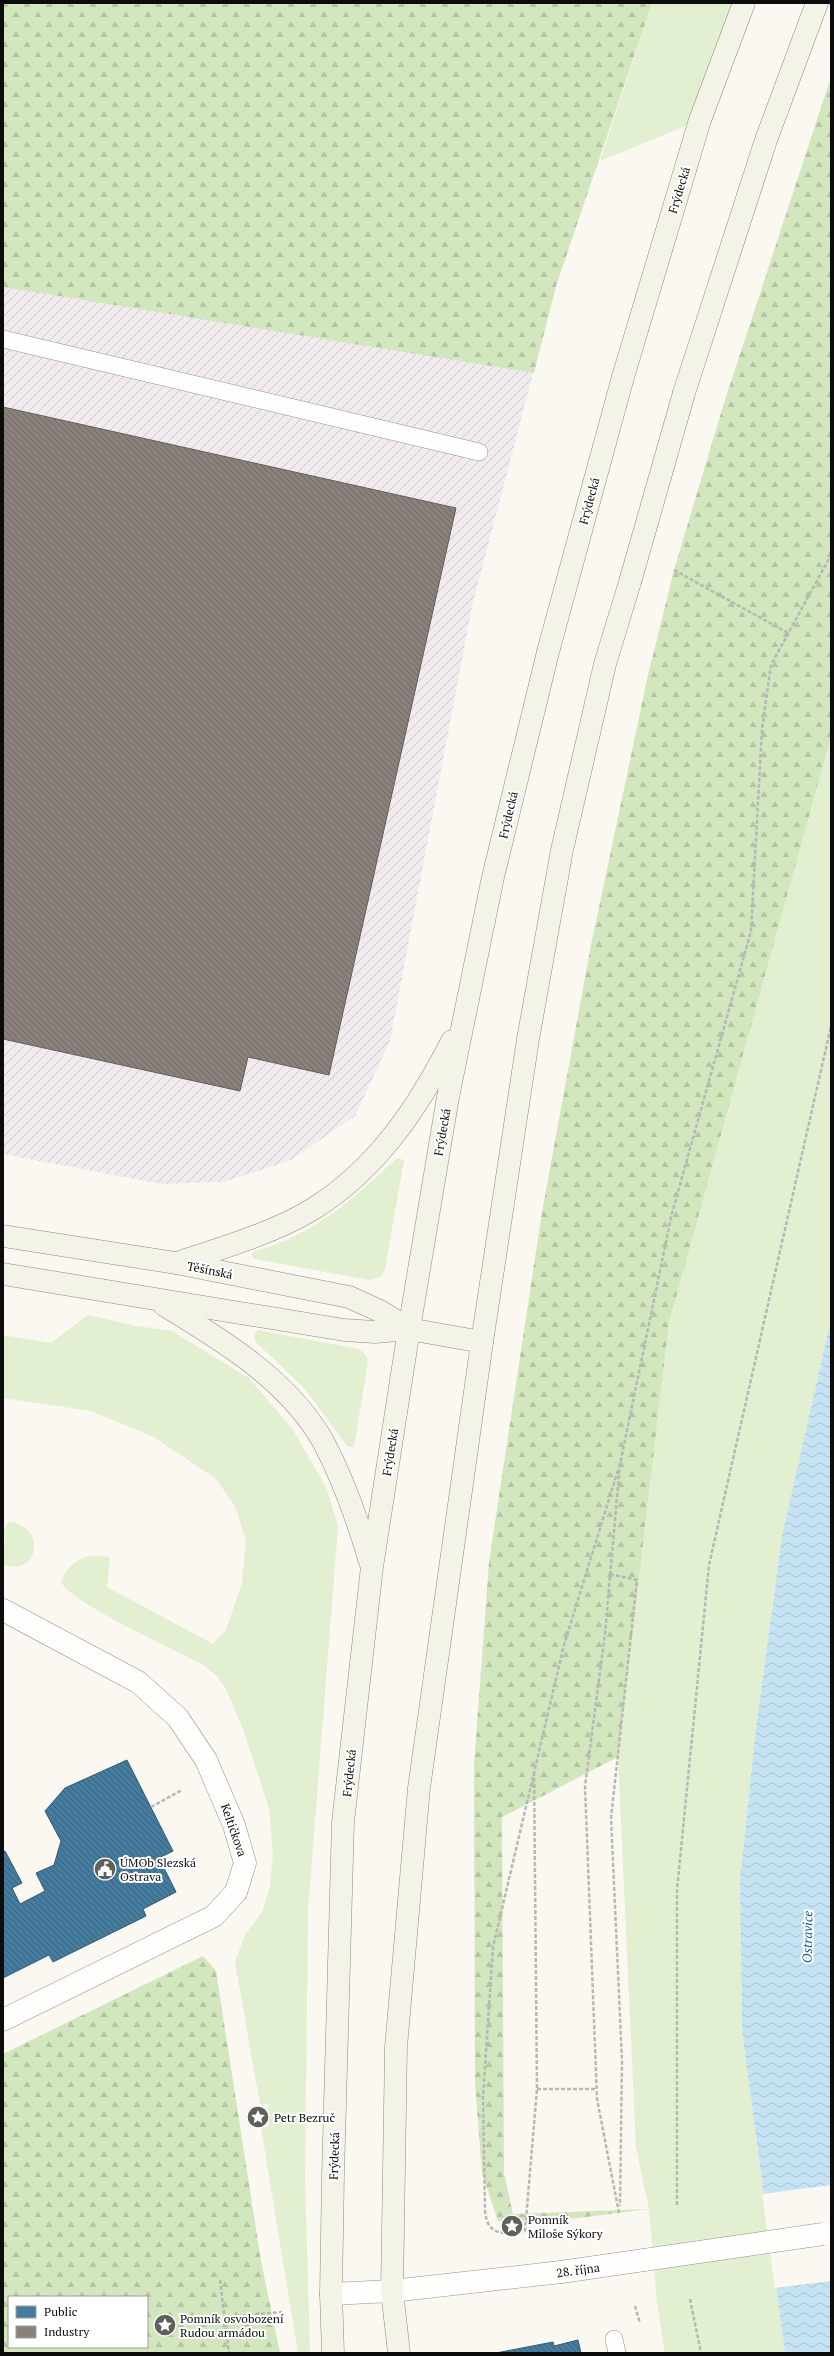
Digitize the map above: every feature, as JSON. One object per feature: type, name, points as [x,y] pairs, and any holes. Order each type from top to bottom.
[{"type":"main road","name":"Frýdecká","points":[[333,2353],[331,2294],[343,1822],[372,1567],[409,1329],[464,1016],[495,870],[549,648],[623,377],[700,120],[744,3]]},
{"type":"main road","points":[[398,2353],[392,2291],[396,2047],[419,1788],[482,1342],[528,1039],[562,850],[605,664],[684,393],[766,140],[817,3]]},
{"type":"main road","points":[[176,1263],[228,1246],[304,1213],[349,1184],[395,1135],[419,1102],[464,1016]]},
{"type":"main road","name":"Těšínská","points":[[3,1236],[176,1263],[349,1297],[380,1311],[409,1329]]},
{"type":"main road","name":"Těšínská","points":[[3,1274],[344,1330],[375,1332],[409,1329],[482,1342]]},
{"type":"main road","points":[[152,1299],[206,1330],[258,1367],[299,1409],[323,1442],[343,1484],[358,1523],[372,1567]]},
{"type":"street","name":"Keltičkova","points":[[3,1610],[138,1682],[178,1718],[206,1760],[234,1825],[245,1864],[236,1892],[214,1916],[3,2020]]},
{"type":"street","name":"28. října","points":[[331,2294],[392,2291],[561,2272],[827,2233]]},
{"type":"lane","points":[[3,339],[479,452]]},
{"type":"path","points":[[534,1772],[537,2089],[525,2231],[504,2234],[492,2230],[486,2220],[483,2097],[493,1947],[534,1772],[564,1644],[620,1464],[672,1213],[751,931],[762,729],[771,665],[831,555]]},
{"type":"path","points":[[674,570],[788,633]]},
{"type":"path","points":[[677,2206],[677,1890],[709,1565],[831,1026]]},
{"type":"path","points":[[610,1574],[637,1580],[611,1818],[622,2061],[619,2212],[596,2088],[586,1786],[610,1574],[620,1464]]},
{"type":"path","points":[[151,1807],[182,1790]]},
{"type":"path","points":[[537,2089],[596,2088]]},
{"type":"path","points":[[220,2280],[229,2353]]},
{"type":"path","points":[[690,2299],[701,2353]]},
{"type":"path","points":[[225,2317],[282,2312]]},
{"type":"shaded area","points":[[652,3],[556,286],[472,606],[390,1041],[355,1116],[291,1160],[224,1182],[161,1184],[3,1154],[3,86]]},
{"type":"green space","points":[[3,3],[652,3],[556,286],[534,373],[3,287]]},
{"type":"green space","points":[[652,3],[744,3],[700,120],[600,161]]},
{"type":"green space","points":[[831,77],[831,737],[669,1323],[618,1757],[502,1817],[504,2173],[513,2214],[649,2209],[554,2221],[498,2221],[482,2173],[475,2082],[474,1765],[489,1562],[542,1212],[591,945],[648,675],[674,570],[724,403]]},
{"type":"green space","points":[[831,737],[831,1319],[782,1536],[756,1728],[740,1880],[742,2032],[785,2353],[665,2353],[657,2302],[649,2209],[636,2147],[618,1757],[669,1323]]},
{"type":"green space","points":[[397,1158],[404,1160],[385,1269],[381,1277],[369,1280],[255,1259],[252,1256],[252,1252],[274,1245],[294,1236],[330,1215],[364,1188]]},
{"type":"green space","points":[[88,1315],[136,1326],[172,1331],[249,1378],[293,1430],[326,1487],[338,1526],[308,1911],[305,2178],[310,2353],[298,2353],[261,2127],[269,2126],[268,2104],[260,2104],[235,1962],[245,1935],[262,1912],[270,1887],[273,1853],[269,1808],[243,1729],[226,1689],[217,1676],[202,1664],[126,1626],[84,1602],[69,1591],[61,1582],[69,1568],[80,1560],[94,1556],[110,1558],[107,1587],[213,1644],[226,1630],[242,1583],[246,1540],[235,1506],[216,1479],[154,1437],[91,1411],[3,1398],[3,1335],[51,1343]]},
{"type":"green space","points":[[258,1330],[359,1349],[365,1354],[368,1361],[354,1447],[347,1446],[305,1389],[255,1341],[254,1334]]},
{"type":"green space","points":[[14,1522],[21,1525],[32,1536],[34,1551],[27,1562],[20,1566],[12,1567],[3,1564],[3,1543],[5,1543],[4,1530],[8,1523]]},
{"type":"green space","points":[[203,1956],[216,1971],[261,2261],[280,2353],[3,2353],[3,2054]]},
{"type":"water","name":"Ostravice","points":[[831,1319],[831,2353],[785,2353],[742,2032],[740,1880],[756,1728],[782,1536]]},
{"type":"pier","points":[[831,2185],[831,2281],[775,2288],[762,2194]]},
{"type":"building: Public","name":"ÚMOb Slezská Ostrava","points":[[127,1760],[173,1851],[159,1858],[176,1892],[143,1909],[146,1916],[53,1962],[49,1955],[3,1978],[3,1852],[5,1851],[22,1883],[12,1888],[20,1904],[45,1891],[36,1873],[54,1865],[61,1841],[45,1811],[65,1788]]},
{"type":"building: Public","points":[[578,2340],[581,2353],[496,2353],[553,2342],[554,2346]]},
{"type":"building: Industry","points":[[3,407],[456,508],[329,1075],[248,1057],[240,1091],[3,1039]]},
{"type":"place","name":"ÚMOb Slezská Ostrava","points":[[105,1869]]},
{"type":"place","name":"Petr Bezruč","points":[[258,2117]]},
{"type":"place","name":"Pomník Miloše Sýkory","points":[[512,2226]]},
{"type":"place","name":"Pomník osvobození Rudou armádou","points":[[165,2325]]}]
